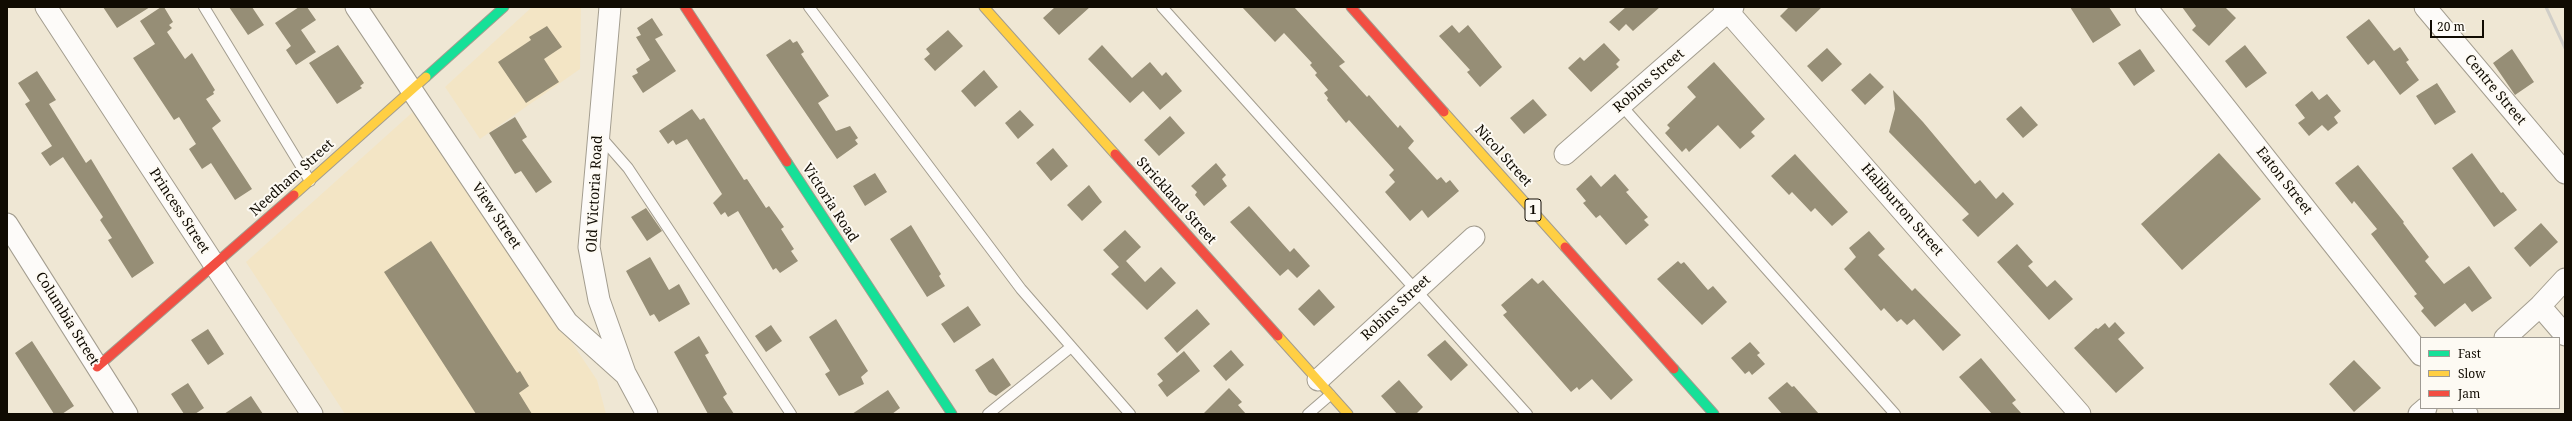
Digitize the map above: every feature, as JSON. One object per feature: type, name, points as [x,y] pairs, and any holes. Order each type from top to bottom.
[{"type":"main road","name":"Needham Street","points":[[97,367],[216,266],[504,7]]},
{"type":"main road","name":"Victoria Road","points":[[685,7],[952,414]]},
{"type":"main road","name":"Strickland Street","points":[[984,7],[1348,414]]},
{"type":"main road","name":"Nicol Street","points":[[1351,7],[1714,414]]},
{"type":"street","name":"Princess Street","points":[[46,7],[312,414]]},
{"type":"street","name":"View Street","points":[[356,7],[567,322],[626,375],[647,414]]},
{"type":"street","name":"Old Victoria Road","points":[[610,7],[589,247],[599,300],[626,375]]},
{"type":"street","name":"Eaton Street","points":[[2146,7],[2420,354]]},
{"type":"street","name":"Centre Street","points":[[2425,7],[2565,173]]},
{"type":"street","name":"Robins Street","points":[[1565,154],[1621,106],[1728,8]]},
{"type":"street","name":"Haliburton Street","points":[[1728,8],[2080,414]]},
{"type":"street","name":"Columbia Street","points":[[7,224],[128,414]]},
{"type":"street","name":"Robins Street","points":[[1324,387],[1416,290],[1474,237]]},
{"type":"street","points":[[2506,337],[2540,306],[2565,279]]},
{"type":"street","points":[[2540,306],[2565,335]]},
{"type":"lane","points":[[204,7],[310,181]]},
{"type":"lane","points":[[809,7],[1021,289],[1130,414]]},
{"type":"lane","points":[[1162,7],[1527,414]]},
{"type":"lane","points":[[1621,106],[1895,414]]},
{"type":"lane","points":[[599,135],[628,168],[791,414]]},
{"type":"lane","points":[[988,414],[1071,348]]},
{"type":"lane","points":[[1308,414],[1324,387]]},
{"type":"shaded area","points":[[532,7],[581,7],[580,69],[480,139],[445,87]]},
{"type":"shaded area","points":[[415,110],[597,380],[606,414],[345,414],[246,262]]},
{"type":"building","points":[[103,7],[150,7],[117,28]]},
{"type":"building","points":[[161,7],[164,7],[173,22],[169,25],[172,28],[167,32],[185,59],[192,53],[215,90],[213,92],[214,94],[206,99],[221,121],[212,128],[252,189],[235,200],[211,163],[202,169],[189,149],[196,144],[179,117],[174,120],[133,58],[155,44],[140,21]]},
{"type":"building","points":[[229,7],[252,7],[264,25],[248,35]]},
{"type":"building","points":[[299,7],[307,7],[316,20],[301,30],[316,52],[296,65],[286,50],[291,46],[275,23]]},
{"type":"building","points":[[1055,7],[1090,7],[1059,35],[1043,18]]},
{"type":"building","points":[[1242,7],[1294,7],[1345,62],[1339,66],[1367,97],[1369,95],[1398,128],[1400,125],[1414,141],[1408,148],[1437,180],[1441,177],[1446,183],[1450,180],[1459,191],[1428,218],[1422,210],[1410,221],[1385,192],[1395,182],[1389,175],[1394,170],[1349,120],[1346,123],[1327,100],[1328,98],[1324,93],[1328,90],[1315,75],[1317,73],[1310,65],[1312,63],[1284,33],[1275,42]]},
{"type":"building","points":[[1626,7],[1660,7],[1633,31],[1626,24],[1619,31],[1609,22]]},
{"type":"building","points":[[1789,7],[1822,7],[1796,32],[1780,16]]},
{"type":"building","points":[[2070,7],[2109,7],[2121,25],[2093,43]]},
{"type":"building","points":[[2182,7],[2225,7],[2236,18],[2209,46],[2192,30],[2196,26]]},
{"type":"building","points":[[652,18],[663,35],[655,39],[676,71],[643,93],[632,76],[638,73],[636,69],[650,60],[636,37],[641,35],[637,28]]},
{"type":"building","points":[[2369,19],[2394,51],[2400,47],[2409,60],[2406,62],[2419,80],[2400,95],[2374,60],[2368,65],[2346,37]]},
{"type":"building","points":[[1452,25],[1459,33],[1468,25],[1502,67],[1480,87],[1467,72],[1470,70],[1439,36]]},
{"type":"building","points":[[547,26],[562,47],[544,59],[559,82],[526,103],[498,62],[531,40],[529,37]]},
{"type":"building","points":[[948,30],[963,46],[935,71],[924,59],[930,54],[926,49]]},
{"type":"building","points":[[790,39],[793,43],[797,41],[804,52],[801,54],[829,96],[818,103],[836,131],[850,126],[858,138],[855,140],[858,144],[837,159],[766,55]]},
{"type":"building","points":[[1604,43],[1620,60],[1616,64],[1619,67],[1591,92],[1568,68],[1580,57],[1584,61]]},
{"type":"building","points":[[338,45],[364,83],[360,86],[362,88],[337,104],[309,63]]},
{"type":"building","points":[[1102,45],[1132,78],[1150,62],[1162,76],[1166,72],[1182,91],[1160,110],[1143,91],[1130,103],[1088,59]]},
{"type":"building","points":[[2245,45],[2267,73],[2246,88],[2225,61]]},
{"type":"building","points":[[1827,48],[1842,64],[1822,82],[1807,66]]},
{"type":"building","points":[[2140,49],[2155,71],[2134,86],[2118,63]]},
{"type":"building","points":[[2512,49],[2534,82],[2515,95],[2493,63]]},
{"type":"building","points":[[1714,62],[1765,119],[1751,132],[1755,136],[1740,149],[1718,125],[1689,152],[1686,148],[1682,152],[1665,133],[1670,128],[1667,125],[1696,97],[1687,87]]},
{"type":"building","points":[[984,70],[998,87],[975,107],[961,91]]},
{"type":"building","points":[[37,71],[56,100],[49,104],[86,163],[91,159],[154,263],[132,278],[108,240],[112,238],[100,220],[103,217],[63,157],[50,166],[41,153],[52,146],[25,104],[30,101],[18,83]]},
{"type":"building","points":[[1870,73],[1884,87],[1865,105],[1851,90]]},
{"type":"building","points":[[2437,83],[2456,112],[2435,125],[2416,96]]},
{"type":"building","points":[[1893,90],[1923,122],[1975,184],[1980,180],[1996,199],[2003,192],[2014,204],[1978,237],[1962,220],[1969,214],[1889,132],[1895,109]]},
{"type":"building","points":[[2312,91],[2319,100],[2327,94],[2341,111],[2334,117],[2338,123],[2328,131],[2322,125],[2309,136],[2298,123],[2305,118],[2295,105]]},
{"type":"building","points":[[1533,99],[1547,115],[1524,134],[1510,118]]},
{"type":"building","points":[[2021,106],[2038,125],[2023,138],[2006,119]]},
{"type":"building","points":[[692,109],[700,120],[704,118],[744,180],[747,179],[766,208],[769,206],[784,227],[781,229],[794,249],[791,251],[798,261],[780,273],[776,268],[773,270],[738,211],[728,217],[725,212],[721,215],[713,203],[722,194],[687,139],[676,145],[673,140],[668,144],[659,131]]},
{"type":"building","points":[[1020,110],[1034,125],[1018,139],[1005,123]]},
{"type":"building","points":[[1170,116],[1185,133],[1159,156],[1144,140]]},
{"type":"building","points":[[515,117],[527,137],[522,140],[552,182],[536,193],[521,171],[515,174],[489,133]]},
{"type":"building","points":[[1053,148],[1068,166],[1051,181],[1036,163]]},
{"type":"building","points":[[2219,153],[2261,199],[2182,270],[2141,224]]},
{"type":"building","points":[[2472,153],[2501,193],[2503,192],[2517,210],[2494,227],[2452,168]]},
{"type":"building","points":[[1795,154],[1848,212],[1832,226],[1815,208],[1811,212],[1792,192],[1789,195],[1771,176]]},
{"type":"building","points":[[1216,163],[1226,175],[1222,179],[1227,186],[1204,206],[1195,195],[1197,192],[1191,186]]},
{"type":"building","points":[[2358,165],[2404,222],[2403,223],[2429,257],[2425,261],[2444,284],[2469,266],[2492,298],[2472,312],[2465,303],[2435,327],[2421,311],[2424,308],[2414,296],[2417,294],[2371,234],[2377,229],[2354,201],[2352,204],[2335,183]]},
{"type":"building","points":[[875,173],[887,192],[865,206],[853,186]]},
{"type":"building","points":[[1615,174],[1629,190],[1626,192],[1648,217],[1644,220],[1649,225],[1626,245],[1600,215],[1596,218],[1583,203],[1586,201],[1576,189],[1591,175],[1601,187]]},
{"type":"building","points":[[1089,185],[1102,202],[1082,221],[1067,205]]},
{"type":"building","points":[[1249,206],[1290,252],[1294,248],[1310,266],[1297,278],[1288,269],[1280,276],[1230,222]]},
{"type":"building","points":[[646,208],[662,231],[647,241],[631,217]]},
{"type":"building","points":[[2541,223],[2558,242],[2530,267],[2514,248]]},
{"type":"building","points":[[911,225],[941,274],[939,276],[945,286],[927,297],[890,239]]},
{"type":"building","points":[[1125,230],[1141,247],[1126,261],[1145,282],[1161,267],[1176,283],[1147,310],[1111,274],[1119,267],[1103,250]]},
{"type":"building","points":[[1869,231],[1885,249],[1878,255],[1912,291],[1915,288],[1961,335],[1943,351],[1914,319],[1907,325],[1901,319],[1897,322],[1884,308],[1881,311],[1844,269],[1856,257],[1849,248]]},
{"type":"building","points":[[431,241],[517,373],[520,371],[529,386],[519,393],[532,414],[476,414],[384,272]]},
{"type":"building","points":[[2017,244],[2033,262],[2028,266],[2047,287],[2055,280],[2073,299],[2049,320],[1997,262]]},
{"type":"building","points":[[650,257],[669,290],[679,284],[690,304],[659,322],[654,314],[650,316],[626,271]]},
{"type":"building","points":[[1678,261],[1681,264],[1684,262],[1708,290],[1713,286],[1727,302],[1702,325],[1657,279]]},
{"type":"building","points":[[1532,278],[1538,284],[1543,280],[1633,380],[1611,400],[1592,379],[1579,390],[1577,387],[1571,392],[1503,315],[1507,312],[1501,305]]},
{"type":"building","points":[[1319,289],[1335,307],[1314,326],[1298,309]]},
{"type":"building","points":[[968,306],[981,325],[954,343],[941,324]]},
{"type":"building","points":[[1197,309],[1210,324],[1177,353],[1164,338]]},
{"type":"building","points":[[836,319],[868,371],[861,377],[864,384],[839,396],[825,374],[830,371],[809,337]]},
{"type":"building","points":[[2115,322],[2125,333],[2118,339],[2144,368],[2116,393],[2074,348],[2096,328],[2098,329],[2105,323],[2109,328]]},
{"type":"building","points":[[771,325],[782,341],[766,352],[755,336]]},
{"type":"building","points":[[208,329],[224,354],[208,365],[191,340]]},
{"type":"building","points":[[699,336],[709,353],[705,355],[727,394],[723,397],[734,414],[708,414],[674,352]]},
{"type":"building","points":[[1445,340],[1468,365],[1451,381],[1427,355]]},
{"type":"building","points":[[32,341],[74,406],[62,414],[54,414],[15,353]]},
{"type":"building","points":[[1750,342],[1760,353],[1757,355],[1765,364],[1752,375],[1749,371],[1745,374],[1731,358]]},
{"type":"building","points":[[1231,350],[1244,365],[1226,381],[1213,366]]},
{"type":"building","points":[[1184,351],[1200,371],[1167,397],[1158,385],[1163,381],[1157,374]]},
{"type":"building","points":[[993,358],[1011,385],[996,396],[989,392],[975,370]]},
{"type":"building","points":[[1981,358],[2016,400],[2012,403],[2022,414],[1992,414],[1959,377]]},
{"type":"building","points":[[2354,360],[2381,388],[2354,412],[2329,384]]},
{"type":"building","points":[[1399,380],[1423,407],[1416,414],[1397,414],[1381,396]]},
{"type":"building","points":[[1787,382],[1792,387],[1794,386],[1819,414],[1782,414],[1768,398]]},
{"type":"building","points":[[188,383],[204,408],[195,414],[184,414],[171,394]]},
{"type":"building","points":[[1229,388],[1242,402],[1238,405],[1246,414],[1203,414]]},
{"type":"building","points":[[888,390],[900,408],[892,414],[852,414]]},
{"type":"building","points":[[251,396],[263,414],[224,414]]},
{"type":"railway","points":[[2546,7],[2565,48]]},
{"type":"traffic: fast","points":[[426,77],[504,7]]},
{"type":"traffic: fast","points":[[787,162],[952,414]]},
{"type":"traffic: fast","points":[[1674,369],[1714,414]]},
{"type":"traffic: slow","points":[[984,7],[1115,154]]},
{"type":"traffic: slow","points":[[294,195],[426,77]]},
{"type":"traffic: slow","points":[[1444,112],[1565,247]]},
{"type":"traffic: slow","points":[[1278,336],[1348,414]]},
{"type":"traffic: jam","points":[[685,7],[787,162]]},
{"type":"traffic: jam","points":[[1351,7],[1444,112]]},
{"type":"traffic: jam","points":[[1115,154],[1278,336]]},
{"type":"traffic: jam","points":[[97,367],[294,195]]},
{"type":"traffic: jam","points":[[1565,247],[1674,369]]}]
